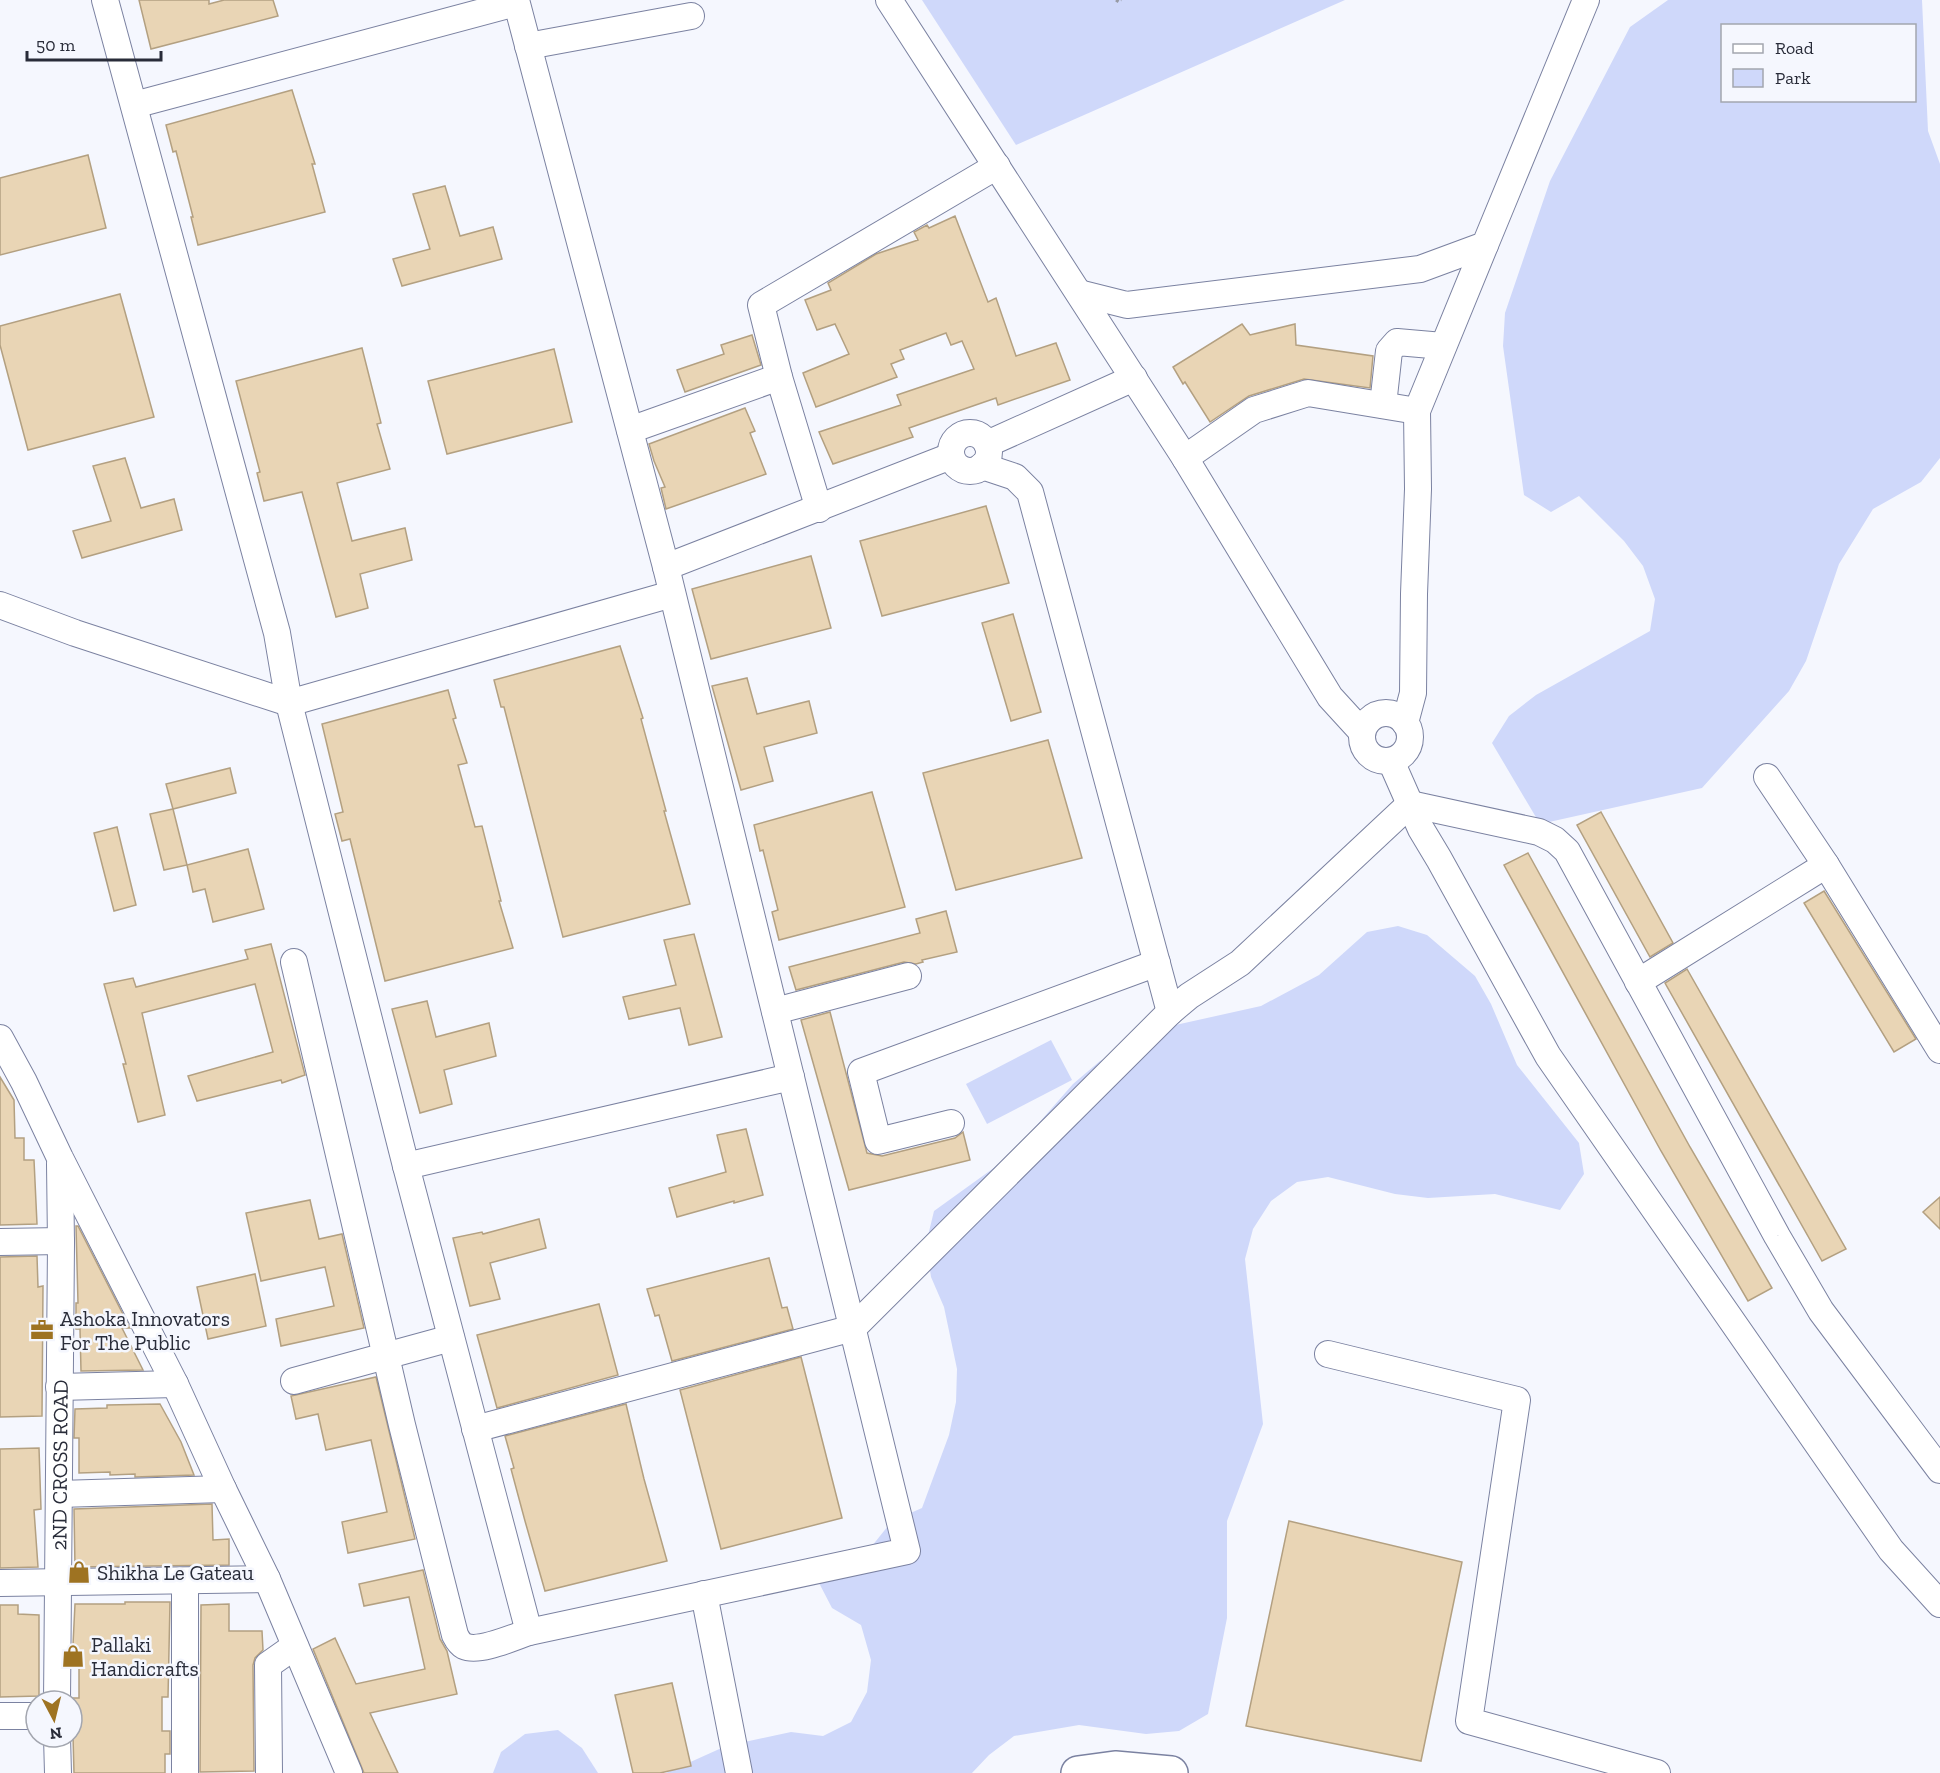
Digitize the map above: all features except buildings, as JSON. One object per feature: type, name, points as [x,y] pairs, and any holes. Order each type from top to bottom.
[{"type":"main road","points":[[1078,1773],[1115,1768],[1172,1773]]},
{"type":"street","points":[[105,0],[276,633],[290,703],[406,1166],[529,1632]]},
{"type":"street","points":[[889,0],[1185,458],[1330,697],[1362,732]]},
{"type":"street","points":[[1406,723],[1393,714],[1385,713],[1370,719],[1362,732],[1364,748],[1369,754],[1383,762],[1391,761],[1398,758],[1408,746],[1410,738],[1406,723],[1413,693],[1418,489],[1417,411],[1586,0]]},
{"type":"street","points":[[134,105],[516,2],[666,567],[907,1551],[529,1632],[489,1646],[462,1645],[455,1635],[386,1356],[294,962]]},
{"type":"street","points":[[528,46],[691,16]]},
{"type":"street","points":[[819,509],[779,377],[761,304],[997,166]]},
{"type":"street","points":[[1078,293],[1127,305],[1420,269],[1485,245]]},
{"type":"street","points":[[1383,405],[1389,351],[1397,342],[1443,346]]},
{"type":"street","points":[[630,430],[779,377]]},
{"type":"street","points":[[666,567],[951,456],[958,467],[964,470],[976,470],[984,455],[1134,378]]},
{"type":"street","points":[[1185,458],[1254,410],[1308,393],[1417,411]]},
{"type":"street","points":[[984,455],[1015,477],[1030,492],[1170,1012]]},
{"type":"street","points":[[0,605],[75,633],[290,703],[672,594]]},
{"type":"street","points":[[1391,761],[1421,830],[1440,860],[1548,1056],[1891,1550],[1940,1604]]},
{"type":"street","points":[[1767,777],[1826,865],[1940,1050]]},
{"type":"street","points":[[1410,804],[1539,832],[1555,840],[1566,851],[1777,1236],[1821,1311],[1940,1470]]},
{"type":"street","points":[[475,1429],[853,1328],[1170,1012],[1189,996],[1240,963],[1410,804]]},
{"type":"street","points":[[1638,982],[1826,865]]},
{"type":"street","points":[[951,1123],[878,1141],[861,1072],[1157,963]]},
{"type":"street","points":[[775,1011],[908,976]]},
{"type":"street","points":[[0,1038],[175,1384],[223,1490],[267,1579],[348,1773]]},
{"type":"street","points":[[406,1166],[791,1077]]},
{"type":"street","name":"2ND CROSS ROAD","points":[[57,1689],[60,1158]]},
{"type":"street","points":[[0,1242],[61,1241]]},
{"type":"street","points":[[294,1381],[451,1338]]},
{"type":"street","points":[[1328,1354],[1517,1400],[1469,1721],[1657,1773]]},
{"type":"street","points":[[59,1387],[175,1384]]},
{"type":"street","points":[[59,1494],[223,1490]]},
{"type":"street","points":[[0,1583],[267,1579]]},
{"type":"street","points":[[185,1581],[185,1773]]},
{"type":"street","points":[[704,1594],[740,1773]]},
{"type":"street","points":[[269,1773],[268,1665],[296,1646]]},
{"type":"street","points":[[0,1716],[24,1716]]},
{"type":"street","points":[[57,1749],[58,1773]]},
{"type":"path","points":[[1116,0],[1119,2],[1120,0]]},
{"type":"green space","points":[[922,0],[1345,0],[1016,145]]},
{"type":"green space","points":[[1668,0],[1922,0],[1928,131],[1940,164],[1940,458],[1921,482],[1873,509],[1839,564],[1806,661],[1789,691],[1702,788],[1540,824],[1492,743],[1509,716],[1536,695],[1650,631],[1655,599],[1643,566],[1624,541],[1579,496],[1551,512],[1524,495],[1503,346],[1505,313],[1550,181],[1630,27]]},
{"type":"green space","points":[[1398,926],[1427,935],[1475,976],[1491,1004],[1517,1065],[1579,1143],[1584,1174],[1560,1210],[1495,1194],[1428,1198],[1395,1194],[1328,1177],[1297,1182],[1271,1201],[1253,1229],[1245,1259],[1263,1424],[1227,1521],[1227,1618],[1208,1714],[1179,1731],[1146,1734],[1079,1725],[1014,1736],[989,1755],[972,1773],[666,1773],[726,1746],[791,1732],[823,1736],[851,1722],[867,1692],[871,1660],[861,1625],[832,1608],[818,1581],[872,1546],[892,1521],[922,1508],[949,1435],[956,1402],[957,1369],[944,1307],[931,1277],[926,1244],[934,1211],[1009,1157],[1073,1084],[1100,1061],[1171,1026],[1261,1006],[1319,975],[1367,932]]},
{"type":"green space","points":[[1051,1040],[1072,1080],[987,1124],[966,1084]]},
{"type":"green space","points":[[558,1730],[582,1748],[598,1773],[493,1773],[501,1752],[525,1734]]},
{"type":"place","name":"Ashoka Innovators For The Public","points":[[42,1330]]},
{"type":"place","name":"Shikha Le Gateau","points":[[79,1572]]},
{"type":"place","name":"Pallaki Handicrafts","points":[[73,1656]]}]
